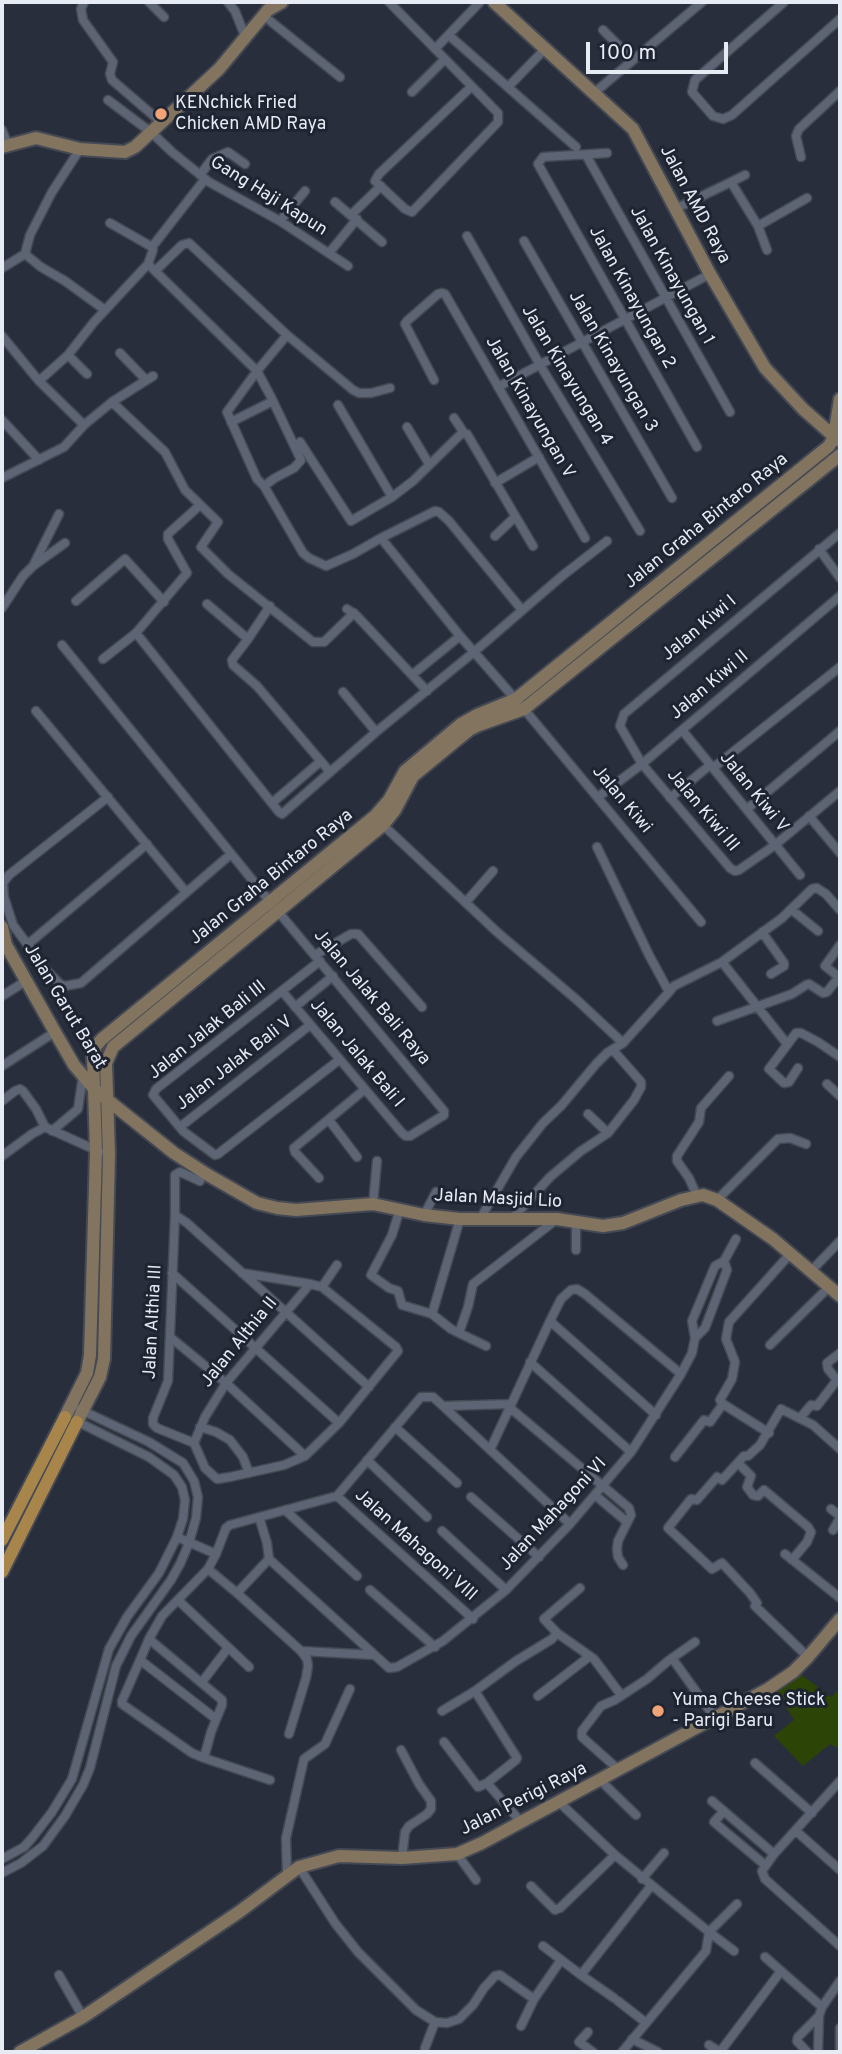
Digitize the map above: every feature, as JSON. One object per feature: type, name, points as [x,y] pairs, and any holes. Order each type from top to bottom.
[{"type":"main road","name":"Jalan Graha Bintaro Raya","points":[[2,1540],[74,1414]]},
{"type":"main road","name":"Jalan Graha Bintaro Raya","points":[[2,1572],[74,1414]]},
{"type":"street","points":[[84,2],[81,9],[83,20],[113,62],[110,74],[112,80],[162,123]]},
{"type":"street","points":[[149,2],[164,17]]},
{"type":"street","points":[[228,2],[246,36]]},
{"type":"street","points":[[2,130],[5,146],[36,138],[80,149],[125,152],[152,133],[219,69],[265,9],[282,2]]},
{"type":"street","points":[[390,2],[498,113],[498,122],[412,212],[405,209],[375,181],[379,174],[471,87]]},
{"type":"street","points":[[435,48],[480,2]]},
{"type":"street","name":"Jalan AMD Raya","points":[[494,2],[633,129],[710,274],[765,368],[803,409],[837,440]]},
{"type":"street","points":[[594,93],[702,2]]},
{"type":"street","points":[[784,2],[695,80],[692,92],[713,116],[723,120],[732,115],[840,19]]},
{"type":"street","points":[[265,9],[340,77]]},
{"type":"street","points":[[603,30],[632,60]]},
{"type":"street","points":[[452,38],[576,147]]},
{"type":"street","points":[[509,86],[546,48]]},
{"type":"street","points":[[412,92],[445,59]]},
{"type":"street","points":[[801,157],[796,136],[799,129],[840,91]]},
{"type":"street","name":"Gang Haji Kapun","points":[[108,100],[203,177],[280,221],[348,266]]},
{"type":"street","points":[[2,268],[25,254],[30,235],[52,192],[80,149]]},
{"type":"street","points":[[245,164],[228,152],[212,159],[203,177],[152,247],[152,268],[257,372],[273,401],[301,460],[294,468],[264,486]]},
{"type":"street","points":[[586,155],[607,153]]},
{"type":"street","name":"Jalan Kinayungan 2","points":[[586,155],[542,157],[538,164],[697,447]]},
{"type":"street","name":"Jalan Kinayungan 1","points":[[586,155],[730,412]]},
{"type":"street","points":[[675,209],[745,175]]},
{"type":"street","points":[[731,182],[758,226],[767,250]]},
{"type":"street","points":[[329,253],[354,217],[381,186]]},
{"type":"street","points":[[280,221],[305,191]]},
{"type":"street","points":[[758,226],[807,198]]},
{"type":"street","points":[[335,202],[382,242]]},
{"type":"street","points":[[110,223],[152,247]]},
{"type":"street","name":"Jalan Kinayungan 4","points":[[467,236],[540,365],[640,531]]},
{"type":"street","name":"Jalan Kinayungan 3","points":[[524,241],[672,498]]},
{"type":"street","points":[[39,381],[68,355],[105,310],[152,268],[183,244],[189,243],[288,335],[353,390],[371,393],[390,388]]},
{"type":"street","points":[[25,254],[105,310]]},
{"type":"street","points":[[498,387],[710,274]]},
{"type":"street","name":"Jalan Kinayungan V","points":[[434,380],[405,324],[438,294],[445,294],[585,538]]},
{"type":"street","points":[[288,335],[227,412],[257,479],[264,486],[303,552],[317,563],[326,566],[435,511],[439,512],[522,610]]},
{"type":"street","points":[[2,336],[39,381],[84,425]]},
{"type":"street","points":[[2,478],[64,447],[84,425],[112,402],[149,378],[120,353]]},
{"type":"street","points":[[68,355],[87,374]]},
{"type":"street","points":[[837,440],[840,399]]},
{"type":"street","points":[[231,422],[273,401]]},
{"type":"street","points":[[112,402],[165,452],[185,490],[218,522],[201,547],[228,574],[313,642],[324,642],[351,611],[427,691]]},
{"type":"street","points":[[338,405],[392,497]]},
{"type":"street","points":[[454,418],[464,433],[467,433],[533,546]]},
{"type":"street","points":[[2,420],[39,460]]},
{"type":"street","points":[[407,428],[429,464]]},
{"type":"street","points":[[300,442],[351,521],[413,481],[464,433]]},
{"type":"street","name":"Jalan Graha Bintaro Raya","points":[[631,615],[837,440]]},
{"type":"street","name":"Jalan Graha Bintaro Raya","points":[[74,1414],[90,1355],[107,1099],[106,1063],[113,1047],[189,977],[383,825],[395,810],[413,776],[469,730],[520,704],[840,455]]},
{"type":"street","points":[[495,483],[539,457]]},
{"type":"street","points":[[103,659],[136,633],[187,573],[168,539],[168,534],[200,506]]},
{"type":"street","points":[[33,566],[59,514]]},
{"type":"street","points":[[495,536],[515,517]]},
{"type":"street","name":"Jalan Kiwi I","points":[[642,764],[620,726],[624,713],[840,533]]},
{"type":"street","name":"Jalan Kiwi","points":[[381,538],[701,922]]},
{"type":"street","points":[[136,633],[279,812],[283,813],[376,732],[607,541]]},
{"type":"street","points":[[2,608],[9,594],[33,566],[65,543]]},
{"type":"street","points":[[819,549],[840,578]]},
{"type":"street","points":[[76,601],[125,559],[164,602]]},
{"type":"street","name":"Jalan Kiwi II","points":[[598,797],[642,764],[840,596]]},
{"type":"street","points":[[207,604],[248,639]]},
{"type":"street","points":[[270,606],[232,660],[232,664],[257,686],[330,772]]},
{"type":"street","points":[[412,675],[460,636]]},
{"type":"street","name":"Jalan Jalak Bali Raya","points":[[62,645],[274,908],[444,1111],[444,1115],[407,1136]]},
{"type":"street","points":[[670,798],[840,667]]},
{"type":"street","points":[[343,692],[376,732]]},
{"type":"street","name":"Jalan Graha Bintaro Raya","points":[[274,908],[375,816],[389,800],[405,771],[461,724],[477,715],[520,704]]},
{"type":"street","points":[[36,711],[186,892]]},
{"type":"street","name":"Jalan Kiwi V","points":[[682,730],[800,875]]},
{"type":"street","points":[[747,809],[840,731]]},
{"type":"street","points":[[272,803],[321,761]]},
{"type":"street","name":"Jalan Kiwi III","points":[[642,764],[730,868],[739,870],[775,845]]},
{"type":"street","points":[[775,845],[840,792]]},
{"type":"street","points":[[108,797],[6,878],[4,883],[4,897],[13,925],[26,945],[60,984],[65,986],[81,983],[231,854]]},
{"type":"street","points":[[810,816],[840,853]]},
{"type":"street","points":[[383,825],[497,932],[623,1043]]},
{"type":"street","points":[[26,945],[147,844]]},
{"type":"street","points":[[597,847],[669,992]]},
{"type":"street","points":[[466,902],[493,871]]},
{"type":"street","points":[[480,1219],[525,1145],[596,1064],[623,1043],[680,982],[722,962],[792,909],[814,888],[826,894],[840,910]]},
{"type":"street","points":[[792,909],[818,931]]},
{"type":"street","points":[[762,932],[784,964],[771,974]]},
{"type":"street","name":"Jalan Jalak Bali III","points":[[180,1127],[153,1095],[156,1089],[282,991],[317,958],[351,934],[358,934],[422,1007]]},
{"type":"street","name":"Jalan Garut Barat","points":[[3,935],[6,945],[74,1065],[95,1090],[107,1099]]},
{"type":"street","points":[[717,1021],[792,994],[809,984],[823,993],[827,992],[840,978],[825,966],[840,945]]},
{"type":"street","points":[[722,962],[787,1044]]},
{"type":"street","points":[[295,1006],[332,976]]},
{"type":"street","name":"Jalan Graha Bintaro Raya","points":[[102,1153],[95,1090],[95,1047],[102,1039],[189,977]]},
{"type":"street","points":[[2,996],[26,981]]},
{"type":"street","name":"Jalan Jalak Bali I","points":[[282,991],[364,1090],[407,1136]]},
{"type":"street","name":"Jalan Jalak Bali V","points":[[180,1127],[310,1025]]},
{"type":"street","points":[[2,1066],[55,1032]]},
{"type":"street","points":[[798,1068],[789,1082],[785,1083],[769,1069],[793,1036],[801,1033],[840,1057]]},
{"type":"street","points":[[512,1219],[550,1177],[608,1133],[634,1100],[641,1082],[613,1050]]},
{"type":"street","points":[[180,1127],[210,1154],[218,1154],[339,1060]]},
{"type":"street","points":[[729,1076],[701,1108],[699,1122],[677,1156],[677,1161],[697,1196],[703,1195],[717,1200],[791,1253],[835,1291],[769,1345]]},
{"type":"street","points":[[2,1156],[32,1134],[49,1129],[78,1109],[82,1082]]},
{"type":"street","points":[[827,1084],[840,1096]]},
{"type":"street","points":[[318,1178],[295,1152],[294,1147],[364,1090]]},
{"type":"street","points":[[2,1101],[15,1091],[23,1091],[49,1129],[102,1153]]},
{"type":"street","name":"Jalan Masjid Lio","points":[[107,1099],[174,1153],[257,1203],[277,1209],[373,1204],[424,1215],[460,1219],[557,1219],[603,1226],[623,1223],[697,1196]]},
{"type":"street","points":[[588,1114],[608,1133]]},
{"type":"street","points":[[329,1120],[357,1157]]},
{"type":"street","points":[[717,1200],[778,1139],[790,1138],[806,1144]]},
{"type":"street","points":[[373,1204],[377,1161]]},
{"type":"street","name":"Jalan Althia III","points":[[194,1443],[157,1428],[153,1424],[153,1418],[166,1389],[169,1357],[175,1175],[180,1172],[200,1181]]},
{"type":"street","points":[[424,1215],[436,1192]]},
{"type":"street","points":[[400,1209],[392,1235],[370,1275],[398,1292],[404,1306],[432,1314],[451,1329],[486,1346]]},
{"type":"street","points":[[175,1215],[369,1387]]},
{"type":"street","points":[[432,1314],[460,1219]]},
{"type":"street","points":[[459,1333],[473,1284],[557,1219]]},
{"type":"street","points":[[576,1222],[576,1250]]},
{"type":"street","name":"Jalan Mahagoni VI","points":[[374,1655],[389,1668],[397,1667],[435,1647],[473,1619],[506,1590],[603,1486],[631,1452],[681,1374],[692,1353],[695,1338],[692,1321],[715,1266],[724,1261],[736,1238]]},
{"type":"street","points":[[812,1270],[840,1241]]},
{"type":"street","points":[[769,1433],[720,1400],[732,1379],[736,1362],[726,1339],[729,1322],[791,1253]]},
{"type":"street","name":"Jalan Mahagoni VI","points":[[695,1338],[705,1328],[727,1270],[724,1261]]},
{"type":"street","points":[[322,1287],[337,1265]]},
{"type":"street","points":[[172,1273],[339,1423]]},
{"type":"street","points":[[194,1443],[206,1471],[216,1479],[284,1465],[305,1456],[339,1423],[398,1351],[322,1287],[242,1273]]},
{"type":"street","name":"Jalan Althia II","points":[[194,1443],[200,1427],[226,1383],[310,1284]]},
{"type":"street","points":[[491,1450],[561,1299],[572,1290],[577,1289],[681,1374]]},
{"type":"street","points":[[550,1321],[656,1415]]},
{"type":"street","points":[[170,1337],[226,1383],[305,1456]]},
{"type":"street","points":[[169,1357],[184,1348]]},
{"type":"street","points":[[800,1418],[811,1405],[817,1406],[837,1380],[828,1369],[827,1363],[840,1353]]},
{"type":"street","points":[[530,1362],[631,1452]]},
{"type":"street","points":[[270,1780],[192,1753],[122,1704],[139,1660],[162,1616],[208,1569],[226,1528],[337,1496],[421,1397],[433,1397],[570,1524]]},
{"type":"street","points":[[675,1457],[704,1420],[710,1422],[723,1404]]},
{"type":"street","points":[[443,1406],[510,1405],[629,1508],[631,1515],[618,1541],[617,1549],[618,1558],[624,1565]]},
{"type":"street","points":[[808,1657],[755,1606],[757,1603],[750,1593],[722,1563],[712,1569],[668,1528],[691,1499],[697,1500],[717,1477],[722,1480],[744,1456],[748,1456],[769,1433],[781,1409],[813,1425],[840,1449]]},
{"type":"street","points":[[2,1873],[43,1846],[77,1795],[90,1768],[121,1653],[141,1620],[171,1580],[189,1543],[196,1518],[198,1497],[191,1475],[183,1463],[167,1452],[74,1414]]},
{"type":"street","points":[[2,1859],[24,1847],[52,1812],[72,1779],[105,1660],[127,1617],[159,1573],[183,1519],[185,1500],[178,1481],[164,1467],[74,1414]]},
{"type":"street","points":[[200,1427],[230,1440],[243,1457],[249,1473]]},
{"type":"street","points":[[395,1427],[457,1483]]},
{"type":"street","points":[[367,1460],[427,1517]]},
{"type":"street","points":[[738,1463],[751,1476],[747,1487],[753,1494],[758,1496],[764,1490],[808,1527],[811,1532],[807,1542],[789,1557],[840,1598]]},
{"type":"street","points":[[178,1481],[206,1471]]},
{"type":"street","points":[[595,1495],[627,1521]]},
{"type":"street","name":"Jalan Mahagoni VIII","points":[[337,1496],[473,1619]]},
{"type":"street","points":[[471,1497],[538,1556]]},
{"type":"street","points":[[831,1508],[840,1517],[833,1530]]},
{"type":"street","points":[[285,1510],[357,1576]]},
{"type":"street","points":[[259,1517],[269,1559],[374,1655]]},
{"type":"street","points":[[442,1531],[506,1590]]},
{"type":"street","points":[[177,1537],[216,1554]]},
{"type":"street","points":[[237,1593],[269,1559]]},
{"type":"street","points":[[208,1569],[307,1659],[308,1666],[289,1734]]},
{"type":"street","points":[[580,1588],[544,1618],[557,1633],[590,1656],[621,1695]]},
{"type":"street","points":[[370,1590],[435,1647]]},
{"type":"street","points":[[178,1601],[249,1667]]},
{"type":"street","name":"Jalan Perigi Raya","points":[[20,2052],[83,2017],[239,1912],[299,1867],[339,1856],[402,1858],[457,1854],[482,1843],[780,1681],[808,1657],[840,1619]]},
{"type":"street","points":[[442,1711],[552,1639],[557,1633]]},
{"type":"street","points":[[149,1639],[222,1700],[204,1758]]},
{"type":"street","points":[[619,1770],[582,1737],[581,1733],[601,1706],[647,1679],[695,1642]]},
{"type":"street","points":[[202,1682],[228,1648]]},
{"type":"street","points":[[301,1651],[374,1655]]},
{"type":"street","points":[[537,1696],[590,1656]]},
{"type":"street","points":[[672,1658],[715,1717]]},
{"type":"street","points":[[139,1660],[216,1719]]},
{"type":"street","points":[[287,1876],[286,1838],[304,1759],[325,1744],[350,1689]]},
{"type":"street","points":[[444,1742],[476,1786],[487,1783],[517,1758],[475,1691]]},
{"type":"street","points":[[401,1750],[431,1801],[431,1809],[427,1814],[409,1826],[405,1832],[402,1858]]},
{"type":"street","points":[[755,1763],[812,1813]]},
{"type":"street","points":[[600,1780],[636,1815]]},
{"type":"street","points":[[487,1783],[521,1822]]},
{"type":"street","points":[[838,1788],[774,1854],[762,1874],[840,1946]]},
{"type":"street","points":[[712,1801],[774,1854]]},
{"type":"street","points":[[559,1802],[642,1879],[734,1951]]},
{"type":"street","points":[[724,1811],[714,1822],[765,1865]]},
{"type":"street","points":[[796,1831],[840,1870]]},
{"type":"street","points":[[642,1879],[664,1853]]},
{"type":"street","points":[[457,1854],[476,1880]]},
{"type":"street","points":[[531,1886],[555,1910],[615,1856]]},
{"type":"street","points":[[299,1867],[335,1923],[358,1952],[416,2010],[435,2022],[447,2023],[459,2019],[495,1976],[500,1975],[534,1999]]},
{"type":"street","points":[[581,1975],[651,1886]]},
{"type":"street","points":[[622,2052],[706,1951],[709,1932],[737,1904]]},
{"type":"street","points":[[543,1946],[645,2022]]},
{"type":"street","points":[[765,1957],[821,2012],[818,2052]]},
{"type":"street","points":[[521,2026],[534,1999],[561,1960]]},
{"type":"street","points":[[709,2045],[720,2052],[781,1971]]},
{"type":"street","points":[[59,1975],[83,2017]]},
{"type":"street","points":[[807,2052],[797,2041],[798,2037],[821,2012],[840,1981]]},
{"type":"street","points":[[426,2051],[435,2022]]},
{"type":"street","points":[[840,2028],[840,2050]]},
{"type":"street","points":[[588,2032],[579,2042],[593,2052]]},
{"type":"street","points":[[632,2039],[658,2052]]},
{"type":"green space","points":[[799,1673],[831,1697],[840,1688],[840,1749],[830,1744],[803,1766],[774,1736],[794,1720],[775,1689]]},
{"type":"place","name":"KENchick Fried Chicken AMD Raya","points":[[161,114]]},
{"type":"place","name":"Yuma Cheese Stick - Parigi Baru","points":[[658,1711]]}]
